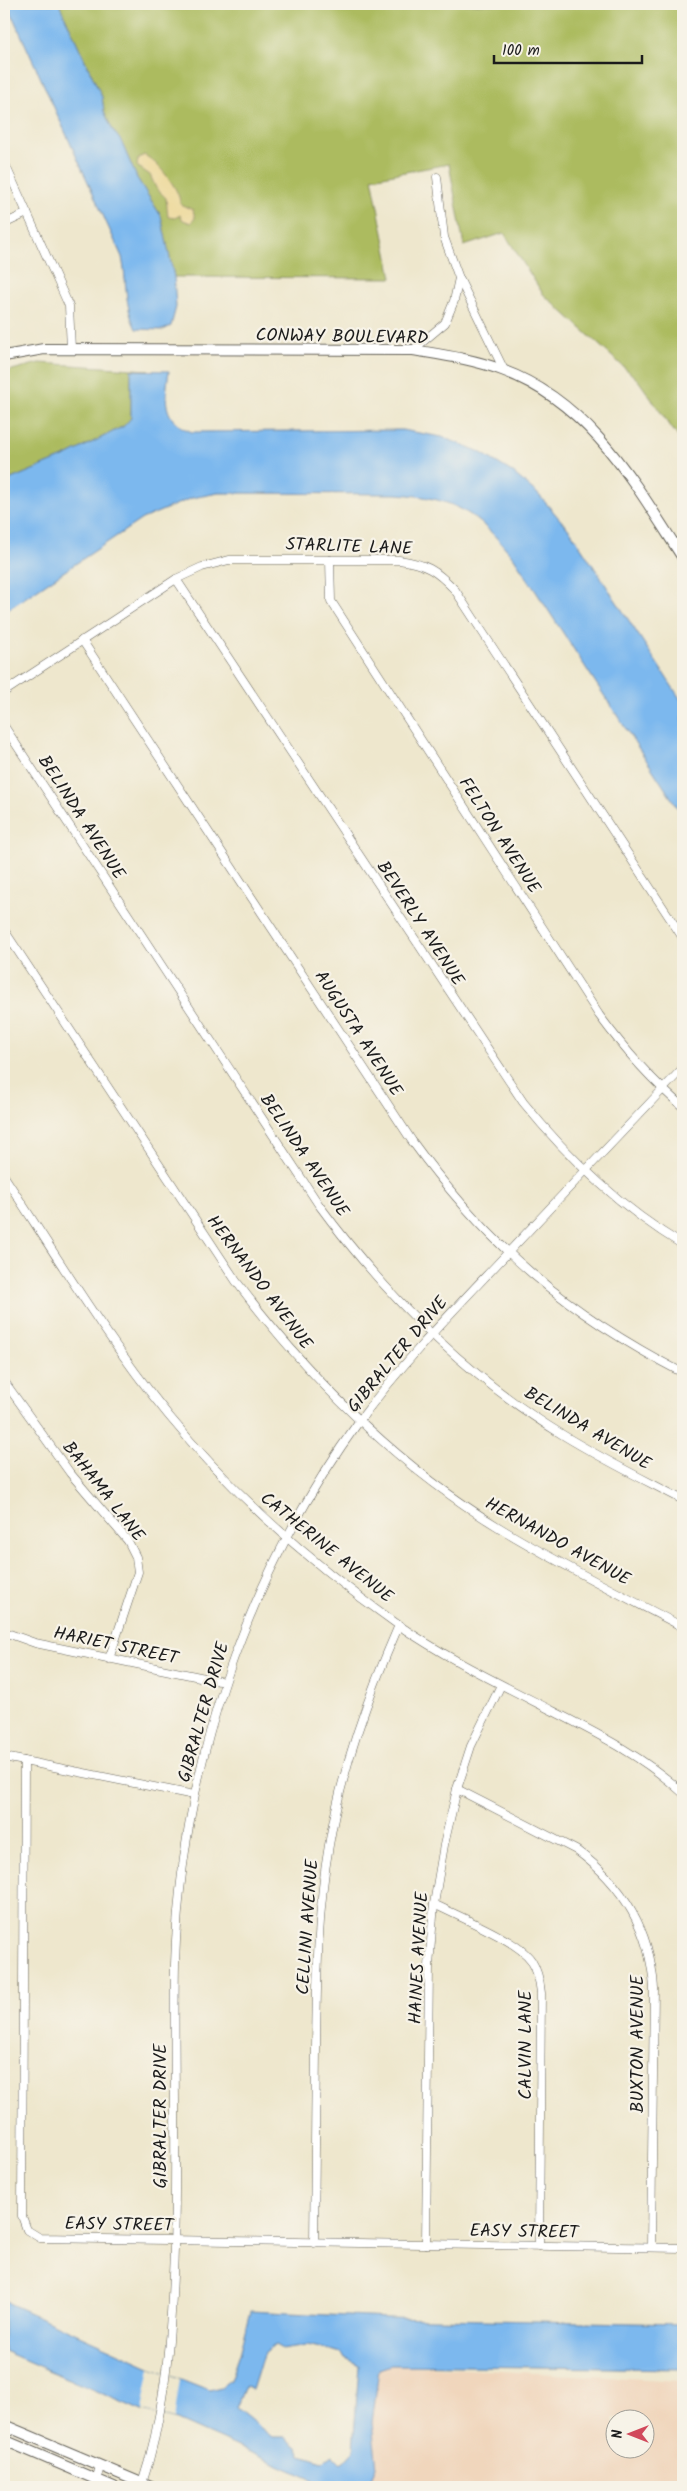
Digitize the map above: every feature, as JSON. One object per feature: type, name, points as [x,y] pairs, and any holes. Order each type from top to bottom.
[{"type":"street","points":[[4,162],[69,306],[71,349]]},
{"type":"street","points":[[437,177],[444,237],[459,278],[504,370]]},
{"type":"street","points":[[4,224],[27,213]]},
{"type":"street","points":[[413,350],[445,322],[454,301],[459,278]]},
{"type":"street","name":"CONWAY BOULEVARD","points":[[4,356],[30,350],[71,349],[413,350],[461,358],[504,370],[563,404],[602,440],[629,474],[683,558]]},
{"type":"street","name":"STARLITE LANE","points":[[4,692],[176,579],[202,567],[229,560],[398,560],[421,564],[440,574],[455,590],[683,938]]},
{"type":"street","name":"FELTON AVENUE","points":[[330,560],[331,601],[599,1015],[662,1090],[683,1107]]},
{"type":"street","name":"BEVERLY AVENUE","points":[[176,579],[505,1078],[542,1126],[585,1172],[637,1214],[683,1245]]},
{"type":"street","name":"AUGUSTA AVENUE","points":[[82,640],[412,1141],[456,1198],[507,1253],[555,1294],[599,1325],[683,1373]]},
{"type":"street","name":"BELINDA AVENUE","points":[[4,726],[319,1205],[371,1271],[431,1334],[484,1380],[540,1421],[600,1456],[683,1500]]},
{"type":"street","name":"HERNANDO AVENUE","points":[[4,930],[236,1281],[295,1356],[359,1422],[433,1483],[498,1528],[683,1627]]},
{"type":"street","name":"GIBRALTER DRIVE","points":[[145,2486],[167,2374],[175,2240],[176,1963],[182,1870],[194,1795],[205,1746],[224,1682],[253,1609],[287,1538],[322,1477],[359,1422],[431,1334],[683,1068]]},
{"type":"street","name":"CATHERINE AVENUE","points":[[4,1176],[105,1329],[153,1396],[206,1459],[287,1538],[399,1625],[502,1685],[620,1746],[664,1776],[683,1794]]},
{"type":"street","name":"BAHAMA LANE","points":[[4,1380],[70,1473],[128,1541],[136,1557],[138,1572],[108,1659]]},
{"type":"street","name":"CELLINI AVENUE","points":[[314,2242],[316,1982],[322,1887],[337,1802],[352,1745],[371,1691],[399,1625]]},
{"type":"street","name":"HARIET STREET","points":[[4,1632],[35,1643],[224,1682]]},
{"type":"street","name":"HAINES AVENUE","points":[[426,2244],[429,1966],[434,1904],[444,1845],[457,1789],[471,1746],[502,1685]]},
{"type":"street","points":[[4,1757],[194,1795]]},
{"type":"street","name":"EASY STREET","points":[[24,1761],[22,2216],[27,2230],[40,2238],[683,2248]]},
{"type":"street","name":"BUXTON AVENUE","points":[[457,1789],[576,1850],[588,1859],[619,1890],[641,1928],[650,1956],[654,1988],[651,2248]]},
{"type":"street","name":"CALVIN LANE","points":[[434,1904],[517,1946],[530,1959],[539,1976],[541,1993],[539,2246]]},
{"type":"street","points":[[4,2425],[145,2486]]},
{"type":"street","points":[[4,2440],[95,2484],[114,2487]]},
{"type":"street","points":[[95,2484],[100,2467]]},
{"type":"shaded area","points":[[391,2365],[683,2381],[683,2487],[368,2487],[377,2467],[372,2423],[379,2369]]},
{"type":"green space","points":[[59,4],[683,4],[683,444],[638,380],[543,294],[504,233],[464,246],[449,164],[372,178],[392,278],[174,277],[161,216],[137,178],[121,141],[112,129],[104,111],[102,97]]},
{"type":"green space","points":[[39,363],[149,370],[131,370],[131,419],[124,426],[66,456],[4,482],[4,372]]},
{"type":"sand","points":[[144,155],[155,163],[167,177],[177,191],[180,204],[193,210],[195,218],[191,223],[183,220],[180,215],[175,218],[168,217],[166,198],[156,188],[150,175],[137,166],[138,159]]},
{"type":"water","points":[[7,4],[59,4],[102,97],[104,111],[112,129],[121,141],[137,178],[161,216],[174,277],[176,307],[171,326],[163,330],[136,329],[129,311],[122,257]]},
{"type":"water","points":[[131,370],[169,371],[166,399],[170,415],[182,427],[192,432],[402,430],[442,437],[478,451],[512,472],[538,494],[571,532],[683,703],[683,816],[514,558],[501,542],[476,519],[450,504],[435,499],[397,494],[218,493],[192,498],[142,519],[4,612],[4,482],[66,456],[124,426],[131,418]]},
{"type":"water","points":[[4,2301],[150,2367],[209,2390],[221,2387],[230,2380],[250,2311],[387,2318],[683,2324],[683,2369],[391,2365],[379,2369],[372,2423],[377,2467],[368,2487],[329,2487],[177,2420],[142,2411],[4,2351]],"holes":[[[275,2345],[282,2349],[307,2345],[342,2353],[345,2358],[359,2365],[353,2451],[341,2464],[332,2455],[322,2462],[301,2455],[298,2448],[285,2437],[272,2437],[236,2408],[245,2386],[252,2390],[263,2355]]]},
{"type":"pier","points":[[150,2367],[180,2379],[174,2419],[142,2411]]}]
